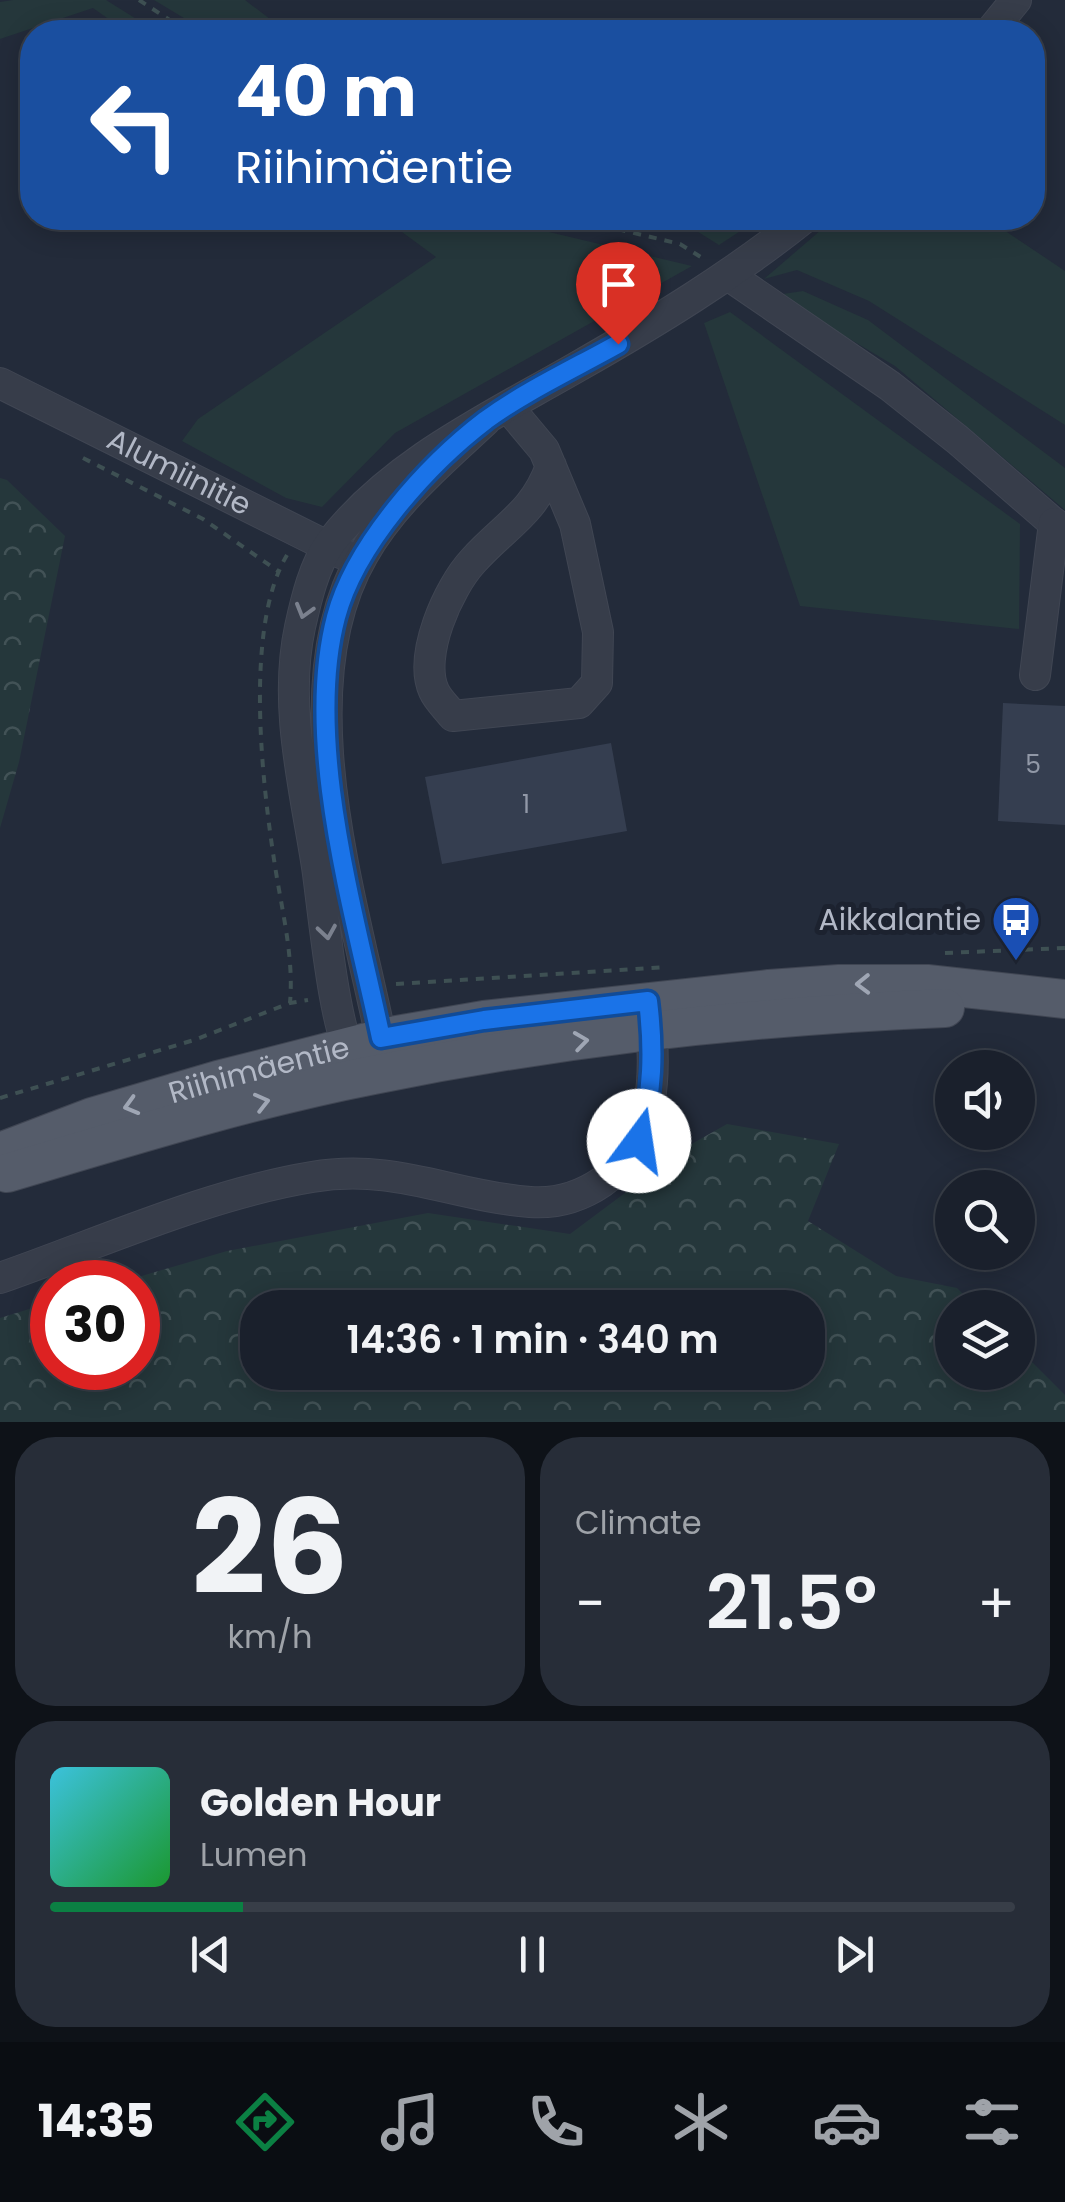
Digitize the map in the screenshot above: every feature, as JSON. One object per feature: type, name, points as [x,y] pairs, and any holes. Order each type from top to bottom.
[{"type":"main road","name":"Riihimäentie","points":[[0,1152],[92,1117],[367,1053],[484,1020],[650,1016],[769,988],[883,984],[982,988],[1065,1002]]},
{"type":"main road","name":"Riihimäentie","points":[[0,1175],[173,1124],[367,1053]]},
{"type":"street","points":[[1000,20],[1016,0]]},
{"type":"street","points":[[367,1053],[336,995],[295,727],[293,678],[300,628],[328,546],[381,490],[497,414],[647,327],[788,230]]},
{"type":"street","points":[[728,274],[890,386],[1059,528],[1035,676]]},
{"type":"street","name":"Alumiinitie","points":[[0,384],[359,562]]},
{"type":"street","points":[[497,414],[544,450],[551,466],[575,524],[598,632],[598,683],[579,703],[453,716],[433,690],[430,651],[447,601],[471,562],[524,516],[542,490],[551,466]]},
{"type":"street","points":[[367,1053],[325,715],[328,658],[336,617],[359,562],[392,515],[497,414]]},
{"type":"street","points":[[0,1278],[174,1216],[272,1185],[316,1176],[406,1176],[531,1202],[557,1202],[590,1190],[620,1170],[639,1141],[650,1101],[650,1016]]},
{"type":"path","points":[[139,0],[170,20]]},
{"type":"path","points":[[621,230],[680,244],[728,274]]},
{"type":"path","points":[[84,458],[202,519],[278,570]]},
{"type":"green space","points":[[106,0],[138,20],[110,20],[93,8],[57,20],[20,20],[20,32],[0,39],[0,2]]},
{"type":"green space","points":[[154,0],[245,0],[271,20],[187,20]]},
{"type":"green space","points":[[399,230],[540,230],[692,266],[395,433],[322,507],[286,498],[182,441],[198,419],[436,257]]},
{"type":"green space","points":[[695,230],[742,230],[719,245]]},
{"type":"green space","points":[[821,230],[1004,230],[1065,271],[1065,425],[869,301],[797,270],[764,279]]},
{"type":"green space","points":[[803,291],[868,320],[1065,468],[1065,510],[895,366],[776,295]]},
{"type":"green space","points":[[730,312],[1020,524],[1019,629],[800,606],[704,323]]},
{"type":"green space","points":[[0,478],[7,480],[65,536],[19,762],[0,828]]},
{"type":"green space","points":[[727,1124],[839,1144],[808,1221],[896,1276],[959,1290],[935,1290],[935,1390],[1035,1390],[1035,1365],[1065,1395],[1065,1422],[0,1422],[0,1318],[30,1309],[30,1390],[160,1390],[160,1271],[227,1251],[428,1213],[570,1234],[688,1146]]},
{"type":"building","points":[[1003,703],[1065,706],[1065,825],[998,821]]},
{"type":"building","points":[[611,743],[627,831],[442,864],[425,777]]},
{"type":"place","name":"Aikkalantie","points":[[1016,962]]},
{"type":"route","points":[[618,344],[486,420],[442,460],[392,515],[363,554],[346,587],[328,658],[325,715],[342,850],[381,1038],[484,1020],[648,1001],[652,1032],[650,1101],[639,1141]]}]
